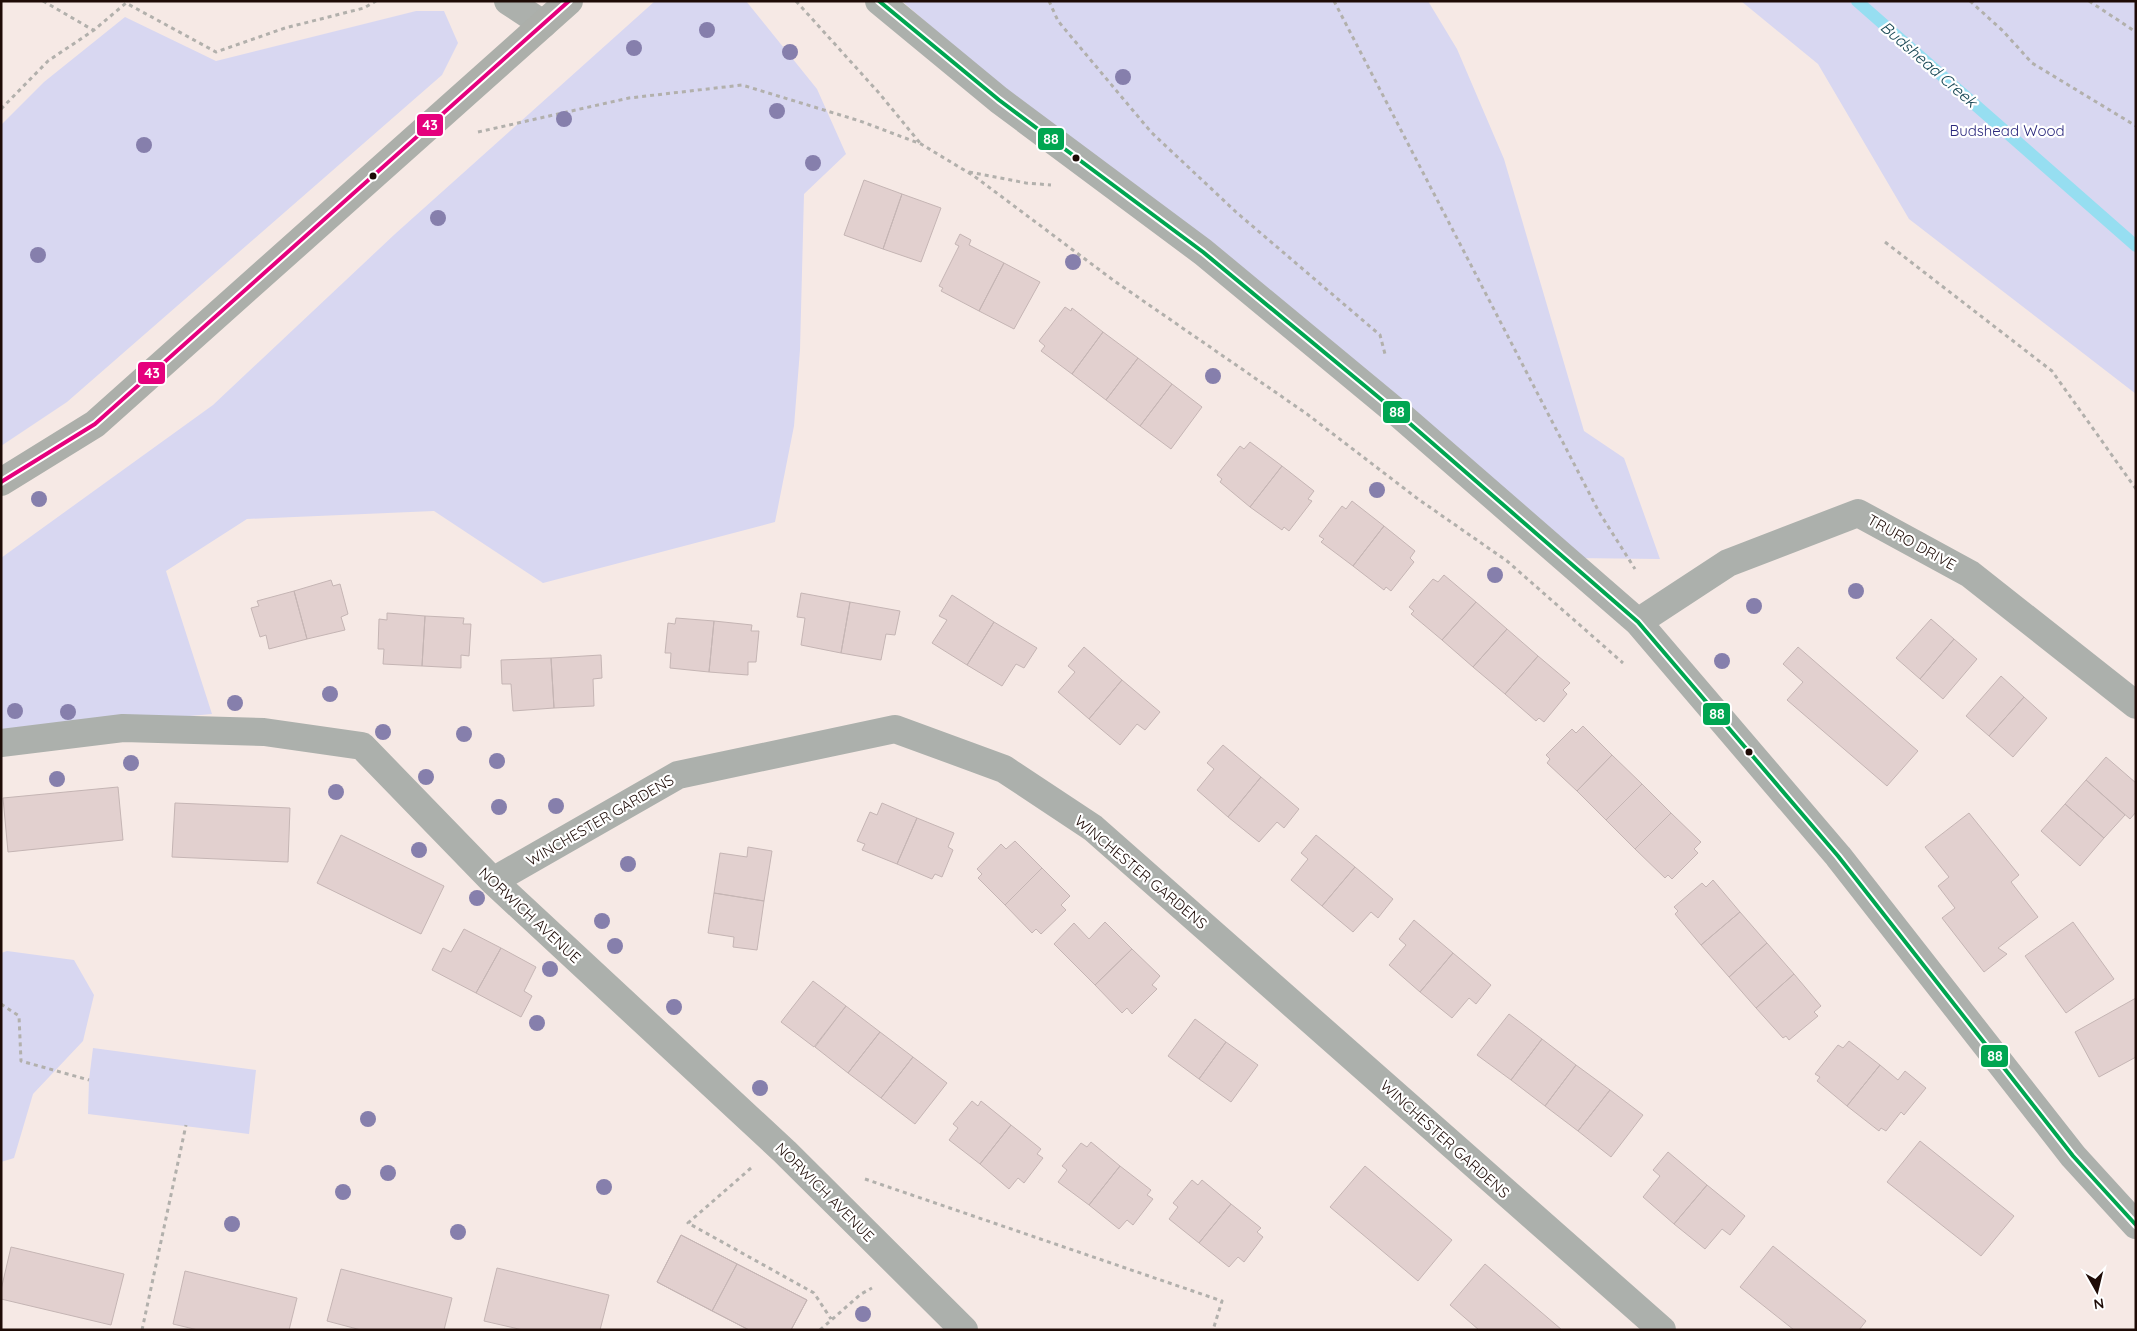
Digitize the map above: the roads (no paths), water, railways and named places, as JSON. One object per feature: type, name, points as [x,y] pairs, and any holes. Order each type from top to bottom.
[{"type":"street","points":[[508,1],[543,24]]},
{"type":"street","points":[[1,482],[95,424],[569,1]]},
{"type":"street","points":[[879,1],[999,100],[1204,252],[1400,415],[1649,615],[1675,664],[1838,856],[2073,1156],[2136,1225]]},
{"type":"street","name":"TRURO DRIVE","points":[[1649,615],[1728,563],[1858,513],[1970,574],[2136,705]]},
{"type":"street","name":"NORWICH AVENUE","points":[[1,742],[123,728],[264,732],[362,746],[493,881],[778,1145],[964,1330]]},
{"type":"street","name":"WINCHESTER GARDENS","points":[[493,881],[678,775],[894,729],[1004,769],[1093,828],[1662,1330]]},
{"type":"waterway","name":"Budshead Creek","points":[[1857,1],[2136,246]]},
{"type":"park label","name":"Budshead Wood","points":[[2007,130]]}]
